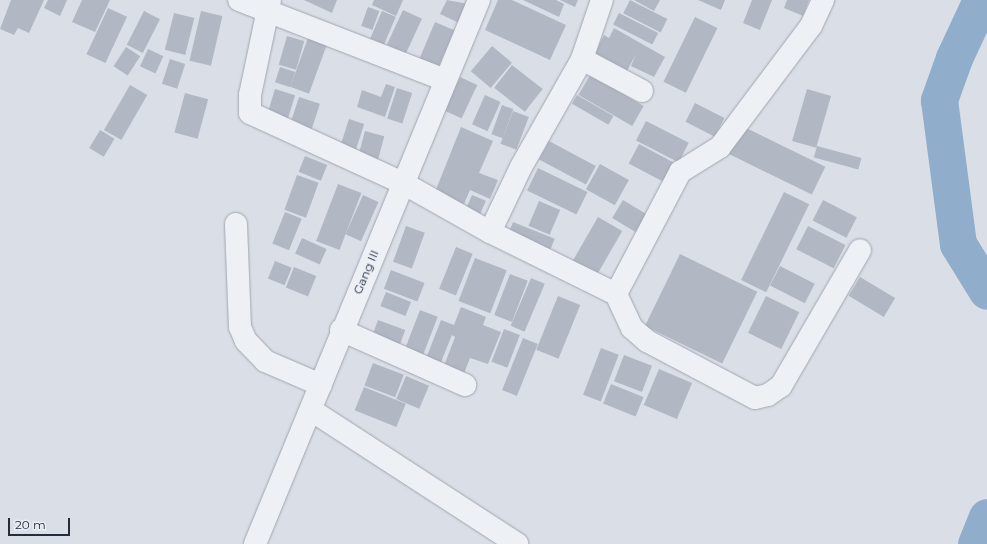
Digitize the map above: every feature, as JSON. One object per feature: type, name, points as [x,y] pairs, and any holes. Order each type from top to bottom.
[{"type":"street","points":[[239,0],[268,4],[446,80]]},
{"type":"street","name":"Gang III","points":[[255,544],[311,410],[341,330],[404,183],[479,0]]},
{"type":"street","points":[[490,232],[521,167],[582,59],[602,0]]},
{"type":"street","points":[[616,294],[680,172],[720,147],[811,26],[824,0]]},
{"type":"street","points":[[268,4],[250,113],[404,183],[490,232],[616,294],[632,328],[647,341],[755,398],[781,386],[860,250]]},
{"type":"street","points":[[582,59],[642,91]]},
{"type":"street","points":[[236,224],[240,327],[246,341],[265,361],[321,385]]},
{"type":"street","points":[[341,330],[465,385]]},
{"type":"street","points":[[311,410],[496,538],[517,544]]},
{"type":"building","points":[[11,0],[44,0],[29,33],[18,28],[14,35],[0,29]]},
{"type":"building","points":[[48,0],[67,0],[60,16],[44,8]]},
{"type":"building","points":[[82,0],[110,0],[95,32],[72,22]]},
{"type":"building","points":[[304,0],[337,0],[332,13]]},
{"type":"building","points":[[374,0],[403,0],[396,16],[372,5]]},
{"type":"building","points":[[447,0],[468,4],[459,23],[440,14]]},
{"type":"building","points":[[498,0],[512,0],[566,25],[550,60],[485,30]]},
{"type":"building","points":[[523,0],[556,0],[564,4],[559,17]]},
{"type":"building","points":[[560,0],[578,0],[575,7]]},
{"type":"building","points":[[630,0],[667,19],[661,32],[623,13]]},
{"type":"building","points":[[634,0],[660,0],[654,11]]},
{"type":"building","points":[[698,0],[725,0],[721,10]]},
{"type":"building","points":[[752,0],[772,0],[760,30],[743,23]]},
{"type":"building","points":[[787,0],[809,0],[803,16],[784,8]]},
{"type":"building","points":[[368,7],[379,11],[372,30],[361,26]]},
{"type":"building","points":[[108,8],[127,17],[105,63],[86,54]]},
{"type":"building","points":[[403,10],[422,19],[406,53],[387,44]]},
{"type":"building","points":[[144,11],[160,19],[143,53],[127,45]]},
{"type":"building","points":[[201,11],[222,16],[211,66],[190,61]]},
{"type":"building","points":[[382,11],[396,17],[384,44],[370,39]]},
{"type":"building","points":[[174,13],[194,18],[185,55],[165,50]]},
{"type":"building","points":[[619,13],[658,33],[652,45],[613,25]]},
{"type":"building","points":[[695,17],[717,28],[686,93],[663,82]]},
{"type":"building","points":[[435,22],[454,30],[439,66],[420,58]]},
{"type":"building","points":[[614,28],[665,57],[654,77],[631,66],[636,54],[627,71],[594,55],[604,35],[609,38]]},
{"type":"building","points":[[287,36],[304,41],[296,70],[279,65]]},
{"type":"building","points":[[308,38],[327,45],[309,94],[290,87]]},
{"type":"building","points":[[492,46],[512,63],[491,88],[471,71]]},
{"type":"building","points":[[126,47],[140,56],[128,76],[113,66]]},
{"type":"building","points":[[148,49],[163,56],[155,73],[140,66]]},
{"type":"building","points":[[170,59],[185,64],[177,89],[162,84]]},
{"type":"building","points":[[512,65],[543,89],[525,112],[494,88]]},
{"type":"building","points":[[280,67],[295,72],[290,87],[275,82]]},
{"type":"building","points":[[590,75],[644,106],[632,126],[578,95]]},
{"type":"building","points":[[460,77],[477,85],[462,119],[444,111]]},
{"type":"building","points":[[386,84],[395,87],[385,117],[357,107],[362,90],[381,97]]},
{"type":"building","points":[[130,85],[147,95],[121,140],[104,130]]},
{"type":"building","points":[[397,88],[412,93],[402,123],[387,118]]},
{"type":"building","points":[[275,89],[295,95],[286,126],[266,120]]},
{"type":"building","points":[[807,89],[831,96],[816,148],[792,141]]},
{"type":"building","points":[[185,93],[208,99],[198,139],[174,133]]},
{"type":"building","points":[[485,95],[501,102],[488,131],[472,124]]},
{"type":"building","points":[[577,95],[613,116],[608,125],[572,104]]},
{"type":"building","points":[[299,97],[320,104],[309,136],[288,129]]},
{"type":"building","points":[[695,103],[724,118],[715,137],[685,122]]},
{"type":"building","points":[[502,105],[513,109],[503,138],[491,134]]},
{"type":"building","points":[[513,111],[529,117],[516,150],[500,144]]},
{"type":"building","points":[[349,119],[364,124],[354,154],[339,149]]},
{"type":"building","points":[[646,121],[689,143],[679,162],[636,141]]},
{"type":"building","points":[[740,125],[825,167],[812,195],[726,153]]},
{"type":"building","points":[[461,127],[493,141],[479,173],[498,180],[490,199],[470,190],[464,204],[435,192]]},
{"type":"building","points":[[100,130],[115,139],[104,157],[89,148]]},
{"type":"building","points":[[365,131],[384,136],[377,163],[358,158]]},
{"type":"building","points":[[549,141],[596,166],[586,184],[539,160]]},
{"type":"building","points":[[639,144],[678,165],[668,184],[629,163]]},
{"type":"building","points":[[817,146],[861,158],[858,169],[814,158]]},
{"type":"building","points":[[305,156],[327,165],[321,181],[299,172]]},
{"type":"building","points":[[600,164],[629,180],[615,205],[586,189]]},
{"type":"building","points":[[538,168],[587,192],[576,215],[527,190]]},
{"type":"building","points":[[297,175],[319,183],[306,218],[284,210]]},
{"type":"building","points":[[338,184],[361,193],[339,250],[316,241]]},
{"type":"building","points":[[784,192],[809,204],[766,292],[741,280]]},
{"type":"building","points":[[363,195],[379,202],[361,241],[346,234]]},
{"type":"building","points":[[472,195],[486,201],[480,215],[466,209]]},
{"type":"building","points":[[623,200],[648,215],[637,233],[612,218]]},
{"type":"building","points":[[823,200],[857,217],[846,238],[813,220]]},
{"type":"building","points":[[539,201],[560,210],[550,235],[528,226]]},
{"type":"building","points":[[285,212],[302,219],[289,250],[272,244]]},
{"type":"building","points":[[598,217],[622,231],[597,275],[572,261]]},
{"type":"building","points":[[513,222],[555,239],[549,252],[508,235]]},
{"type":"building","points":[[406,226],[425,233],[412,269],[393,262]]},
{"type":"building","points":[[808,226],[845,245],[834,268],[796,249]]},
{"type":"building","points":[[302,238],[327,249],[320,265],[295,254]]},
{"type":"building","points":[[456,247],[473,254],[456,295],[439,289]]},
{"type":"building","points":[[680,254],[757,292],[722,364],[645,326]]},
{"type":"building","points":[[475,258],[507,270],[490,313],[459,301]]},
{"type":"building","points":[[275,261],[292,268],[285,285],[268,279]]},
{"type":"building","points":[[780,266],[815,284],[805,303],[770,286]]},
{"type":"building","points":[[294,267],[316,276],[308,296],[286,287]]},
{"type":"building","points":[[391,270],[425,283],[417,302],[384,289]]},
{"type":"building","points":[[510,274],[528,281],[512,322],[494,315]]},
{"type":"building","points":[[860,277],[895,298],[884,317],[849,296]]},
{"type":"building","points":[[531,278],[545,284],[524,332],[511,326]]},
{"type":"building","points":[[386,292],[411,302],[405,316],[380,306]]},
{"type":"building","points":[[558,296],[580,305],[559,359],[536,350]]},
{"type":"building","points":[[766,296],[799,312],[781,349],[748,333]]},
{"type":"building","points":[[461,307],[486,317],[483,325],[501,332],[488,364],[470,358],[462,379],[442,371],[455,337],[452,335],[439,367],[425,361],[441,320],[454,325]]},
{"type":"building","points":[[420,310],[438,317],[423,354],[406,347]]},
{"type":"building","points":[[378,320],[405,330],[398,351],[370,341]]},
{"type":"building","points":[[504,329],[520,335],[507,368],[491,362]]},
{"type":"building","points":[[523,338],[538,344],[517,396],[502,390]]},
{"type":"building","points":[[601,348],[619,355],[601,401],[583,395]]},
{"type":"building","points":[[624,355],[652,366],[642,392],[614,381]]},
{"type":"building","points":[[373,363],[404,375],[395,397],[364,385]]},
{"type":"building","points":[[659,369],[692,383],[677,419],[644,405]]},
{"type":"building","points":[[406,376],[429,386],[419,409],[396,399]]},
{"type":"building","points":[[611,384],[643,397],[636,417],[603,403]]},
{"type":"building","points":[[364,387],[406,404],[396,427],[355,410]]},
{"type":"waterway","points":[[981,0],[954,58],[939,100],[958,244],[987,291]]},
{"type":"waterway","points":[[976,544],[987,517]]}]
